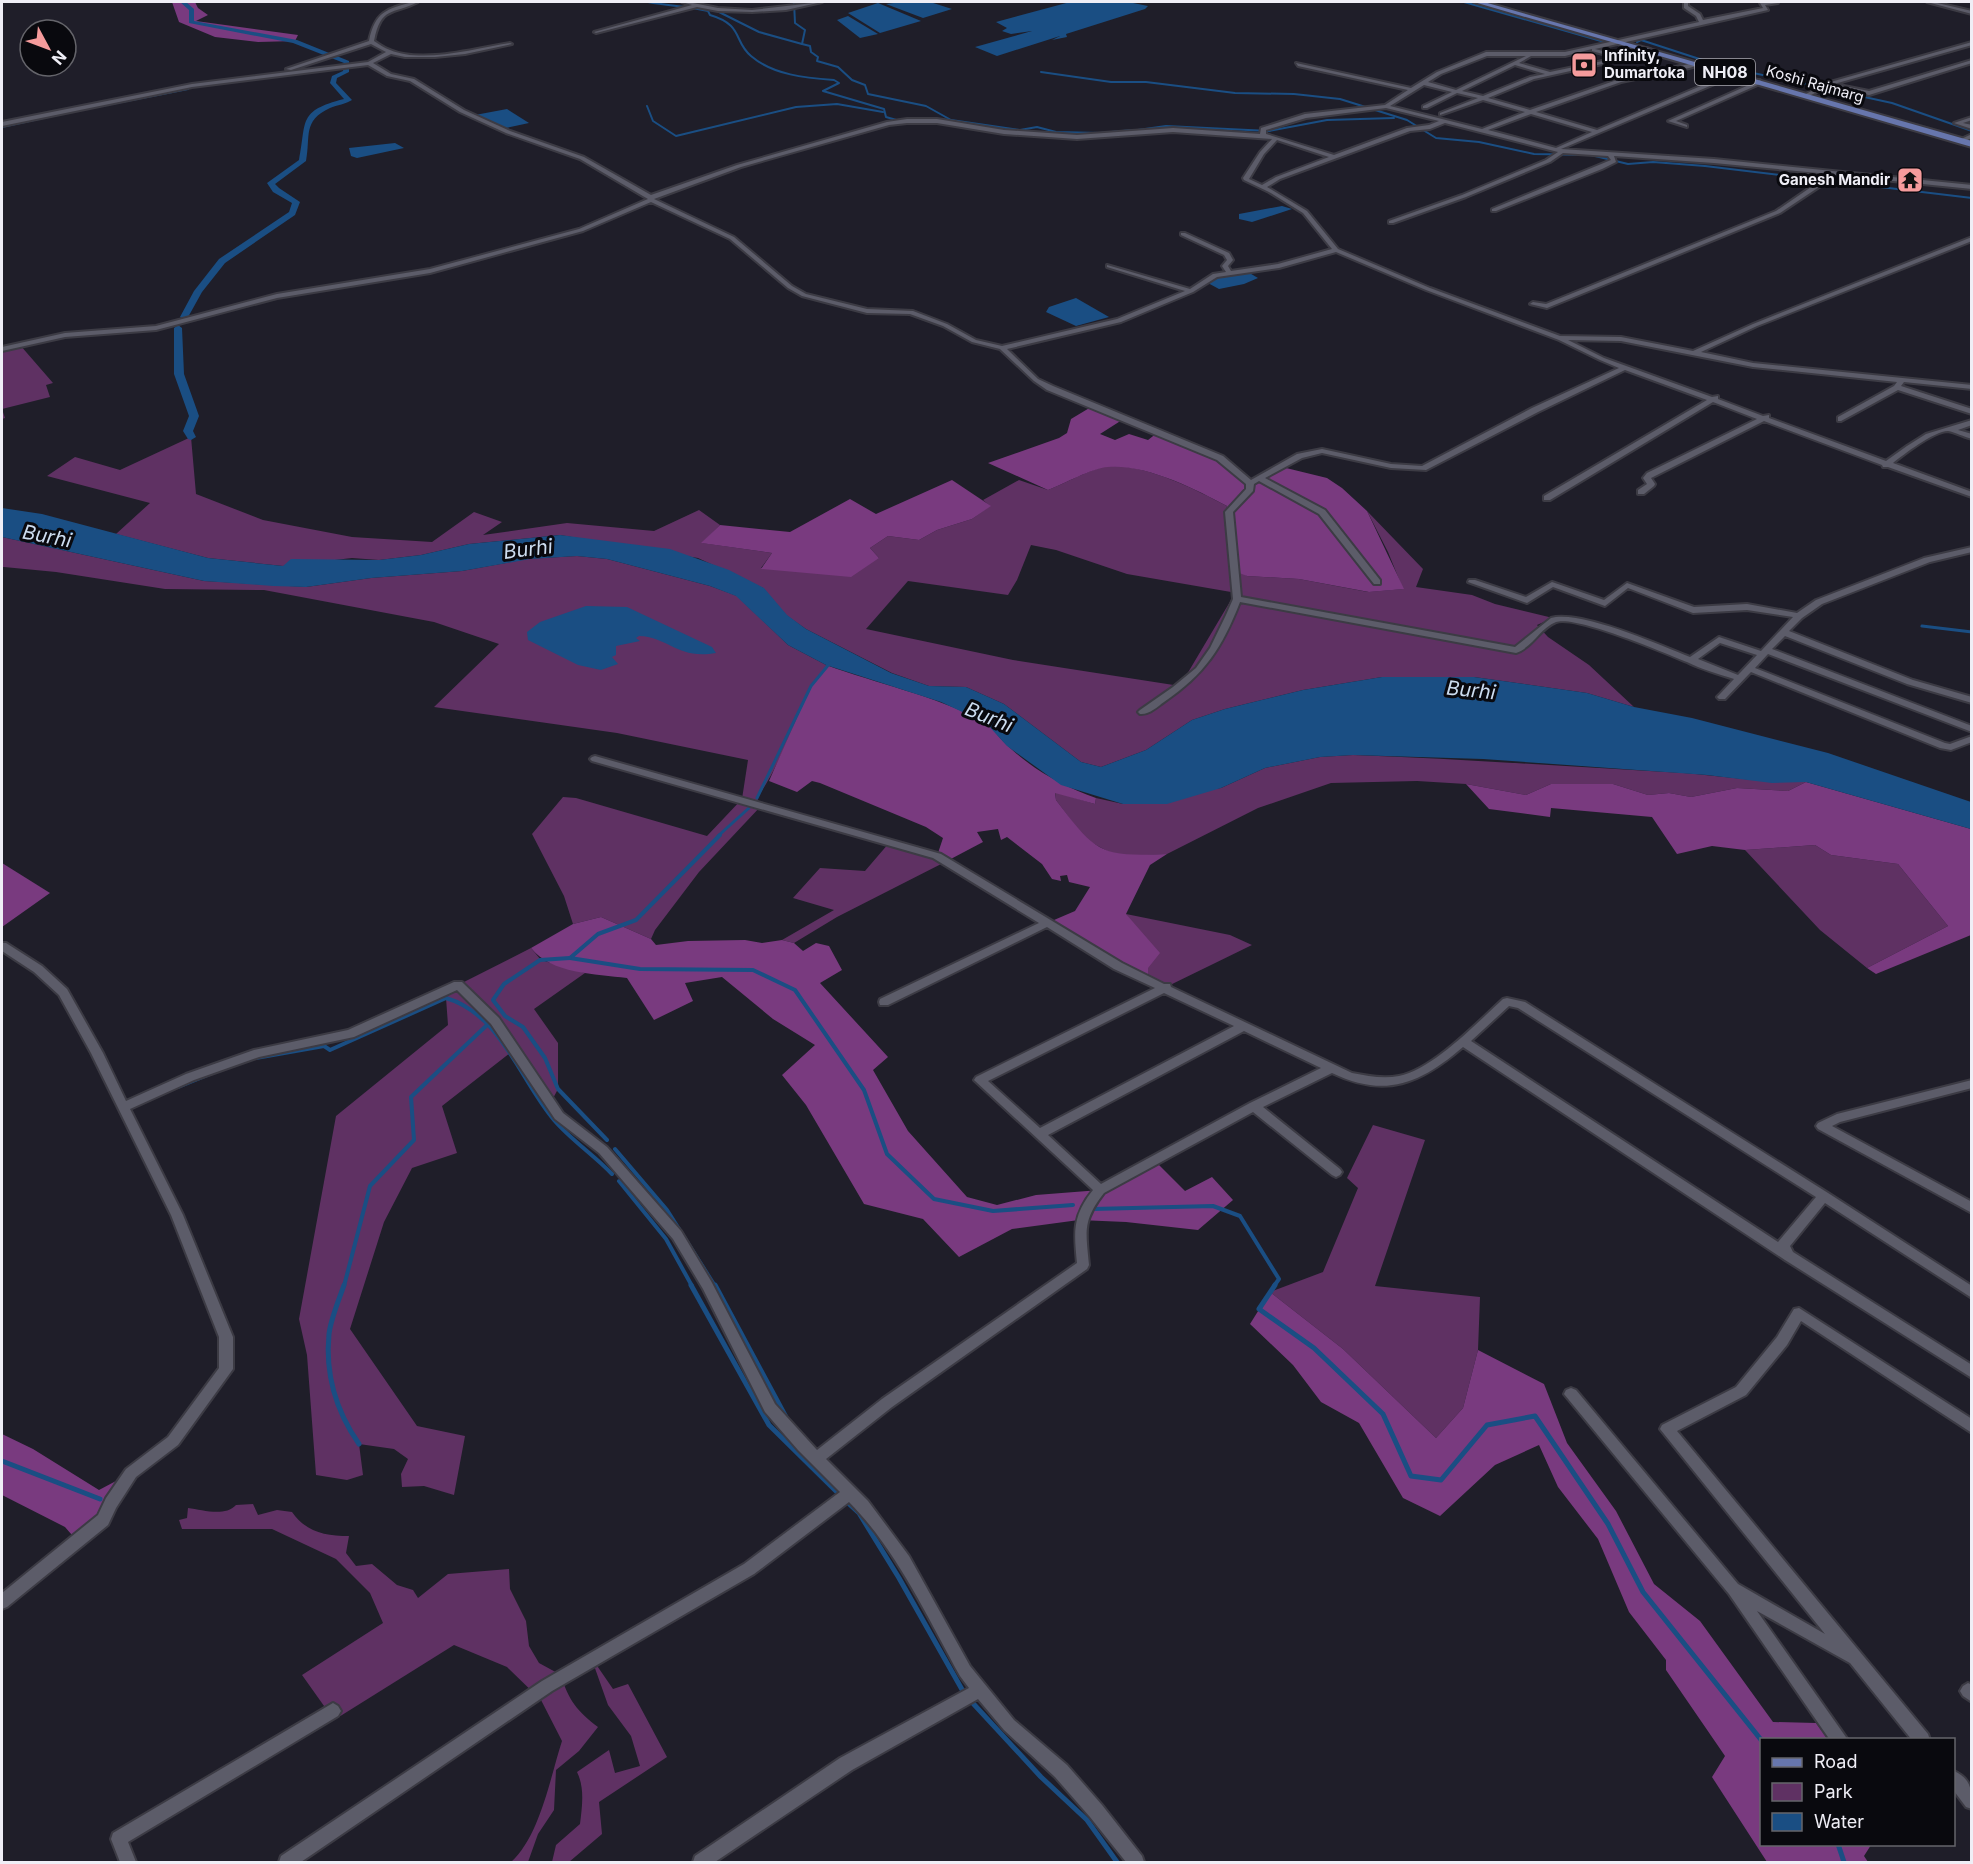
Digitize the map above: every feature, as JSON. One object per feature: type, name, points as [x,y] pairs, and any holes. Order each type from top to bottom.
[{"type":"main road","name":"Koshi Rajmarg","points":[[1484,2],[1971,144]]},
{"type":"street","points":[[371,42],[374,23],[381,15],[416,2]]},
{"type":"street","points":[[684,2],[695,6],[747,13],[798,3],[820,2]]},
{"type":"street","points":[[1686,2],[1686,7],[1702,22]]},
{"type":"street","points":[[1425,107],[1530,56],[1591,50],[1619,40],[1766,9],[1762,4],[1776,2]]},
{"type":"street","points":[[1805,5],[1819,2]]},
{"type":"street","points":[[1929,2],[1971,13]]},
{"type":"street","points":[[596,32],[695,6]]},
{"type":"street","points":[[279,73],[371,42],[390,52],[413,57],[510,44]]},
{"type":"street","points":[[1805,96],[1826,86],[1971,43]]},
{"type":"street","points":[[1442,114],[1532,78],[1623,58],[1648,49]]},
{"type":"street","points":[[1591,50],[1623,58]]},
{"type":"street","points":[[2,124],[181,87],[279,73],[320,72],[369,63],[390,52]]},
{"type":"street","points":[[1386,106],[1450,68],[1478,56],[1486,54],[1541,55]]},
{"type":"street","points":[[1478,56],[1487,60]]},
{"type":"street","points":[[1826,86],[1869,93],[1971,61]]},
{"type":"street","points":[[369,63],[388,75],[416,82],[422,88],[462,111],[508,132],[582,158],[651,199],[732,238],[790,288],[804,295],[867,311],[911,312],[945,325],[974,341],[1002,348],[1119,321],[1191,291],[1212,276],[1279,266],[1336,250]]},
{"type":"street","points":[[1515,63],[1551,74]]},
{"type":"street","points":[[1298,64],[1413,90]]},
{"type":"street","points":[[1497,64],[1507,67]]},
{"type":"street","points":[[1482,131],[1608,84],[1635,77],[1676,71],[1698,64]]},
{"type":"street","points":[[1391,222],[1464,196],[1597,132],[1715,82]]},
{"type":"street","points":[[1685,126],[1671,121],[1760,82]]},
{"type":"street","points":[[1424,83],[1597,132]]},
{"type":"street","points":[[1662,105],[1671,107]]},
{"type":"street","points":[[1263,133],[1305,116],[1386,106],[1559,152],[1613,158],[1714,161],[1821,178],[1971,187]]},
{"type":"street","points":[[1680,110],[1689,112]]},
{"type":"street","points":[[1971,118],[1957,123],[1971,127]]},
{"type":"street","points":[[2,349],[65,335],[156,328],[277,296],[430,271],[581,230],[651,199],[739,166],[889,123],[936,121],[1004,132],[1077,137],[1173,130],[1263,133],[1334,157]]},
{"type":"street","points":[[1263,187],[1278,178],[1409,129],[1430,127],[1444,121]]},
{"type":"street","points":[[1960,141],[1971,136]]},
{"type":"street","points":[[1276,138],[1262,153],[1246,178],[1305,212],[1336,250],[1428,289],[1559,338],[1626,367],[1715,398],[1886,465],[1971,495]]},
{"type":"street","points":[[1494,210],[1613,158]]},
{"type":"street","points":[[1533,304],[1547,306],[1778,212],[1821,178]]},
{"type":"street","points":[[1183,234],[1227,254],[1230,260],[1225,266],[1229,272]]},
{"type":"street","points":[[1694,353],[1755,325],[1971,239]]},
{"type":"street","points":[[1109,266],[1191,291]]},
{"type":"street","points":[[1559,338],[1621,339],[1753,365],[1899,384],[1971,387]]},
{"type":"street","points":[[1002,348],[1036,380],[1050,388],[1220,458],[1250,483]]},
{"type":"street","points":[[1250,483],[1262,479],[1300,456],[1322,451],[1391,466],[1423,468],[1524,415],[1626,367]]},
{"type":"street","points":[[1899,384],[1971,412]]},
{"type":"street","points":[[1841,419],[1899,384]]},
{"type":"street","points":[[1547,498],[1715,398]]},
{"type":"street","points":[[1641,492],[1651,484],[1647,478],[1650,475],[1766,417]]},
{"type":"street","points":[[1952,430],[1960,429],[1971,422]]},
{"type":"street","points":[[1886,465],[1932,434],[1944,429],[1971,437]]},
{"type":"street","points":[[1262,479],[1322,512],[1377,582]]},
{"type":"street","points":[[1143,712],[1180,686],[1205,663],[1237,599],[1228,512],[1230,507],[1250,489],[1250,483]]},
{"type":"street","points":[[1722,697],[1799,616],[1819,602],[1927,560],[1970,549]]},
{"type":"street","points":[[1472,582],[1527,600],[1552,584],[1605,603],[1627,585],[1693,610],[1748,607],[1799,616]]},
{"type":"street","points":[[1237,599],[1516,650],[1553,621],[1563,619],[1603,629],[1738,678]]},
{"type":"street","points":[[1785,632],[1910,682],[1971,700]]},
{"type":"street","points":[[1690,661],[1719,640],[1765,652],[1971,729]]},
{"type":"street","points":[[1748,668],[1943,746],[1951,747],[1971,739]]},
{"type":"street","points":[[595,759],[937,856],[1118,966],[1166,987],[1330,1069],[1365,1081],[1413,1079],[1426,1072],[1507,1002],[1521,1005],[1824,1196],[1971,1293]]},
{"type":"street","points":[[884,1002],[1047,923]]},
{"type":"street","points":[[2,946],[38,969],[63,992],[177,1215],[226,1337],[226,1369],[173,1441],[131,1473],[111,1503],[103,1520],[2,1602]]},
{"type":"street","points":[[123,1107],[190,1077],[258,1053],[350,1034],[458,985],[495,1021],[559,1116],[603,1150],[677,1235],[707,1285],[771,1408],[850,1493],[904,1561],[965,1671],[980,1690],[1009,1725],[1075,1787],[1136,1863]]},
{"type":"street","points":[[1100,1190],[980,1080],[1166,987]]},
{"type":"street","points":[[1039,1134],[1244,1026]]},
{"type":"street","points":[[1463,1041],[1789,1256],[1971,1372]]},
{"type":"street","points":[[816,1459],[887,1403],[1083,1265],[1080,1220],[1086,1206],[1100,1190],[1254,1106],[1330,1069]]},
{"type":"street","points":[[1971,1084],[1837,1118],[1822,1126],[1971,1208]]},
{"type":"street","points":[[1254,1106],[1336,1172]]},
{"type":"street","points":[[1789,1256],[1783,1245],[1824,1196]]},
{"type":"street","points":[[1920,1738],[1667,1429],[1741,1390],[1782,1341],[1799,1313],[1971,1427]]},
{"type":"street","points":[[1571,1394],[1733,1590],[1839,1738]]},
{"type":"street","points":[[287,1863],[547,1686],[749,1569],[850,1493]]},
{"type":"street","points":[[1733,1590],[1857,1660]]},
{"type":"street","points":[[701,1863],[846,1764],[980,1690]]},
{"type":"street","points":[[128,1863],[119,1839],[333,1711]]},
{"type":"street","points":[[1955,1781],[1971,1801]]},
{"type":"green space","points":[[20,345],[53,383],[46,385],[50,397],[2,409],[2,349]]},
{"type":"green space","points":[[191,437],[196,494],[263,520],[352,537],[432,542],[474,512],[502,522],[483,535],[567,523],[654,531],[699,510],[720,525],[702,543],[772,553],[761,568],[879,558],[870,548],[888,536],[919,540],[937,530],[972,519],[990,506],[983,500],[1019,480],[1048,490],[1101,467],[1123,466],[1170,479],[1227,506],[1224,518],[1229,564],[1247,576],[1299,579],[1368,592],[1403,589],[1388,552],[1367,511],[1423,569],[1416,587],[1472,595],[1495,604],[1553,618],[1537,625],[1548,637],[1589,665],[1634,707],[1587,693],[1474,677],[1382,677],[1303,690],[1225,709],[1192,720],[1146,750],[1101,767],[1081,762],[1004,704],[966,687],[929,686],[892,673],[806,629],[786,615],[763,588],[698,558],[560,535],[469,544],[421,555],[379,560],[352,558],[283,566],[208,558],[116,534],[150,503],[47,476],[75,457],[120,470]],"holes":[[[1031,545],[1056,550],[1127,574],[1231,592],[1231,600],[1180,686],[1013,660],[866,629],[908,581],[1008,595],[1017,580]]]},
{"type":"green space","points":[[2,537],[204,581],[306,587],[371,578],[462,571],[527,559],[577,556],[607,559],[710,586],[737,596],[788,645],[826,665],[807,697],[776,766],[757,798],[761,806],[699,872],[655,930],[651,939],[601,917],[573,924],[564,896],[532,834],[563,797],[576,798],[707,836],[742,799],[748,760],[617,733],[434,707],[499,644],[434,622],[264,590],[165,589],[56,572],[2,567]]},
{"type":"green space","points":[[1353,755],[1806,782],[1788,791],[1737,788],[1691,797],[1669,793],[1648,795],[1613,784],[1551,784],[1526,795],[1466,784],[1417,781],[1331,783],[1258,808],[1167,854],[1128,856],[1109,852],[1085,839],[1056,800],[1055,792],[1095,804],[1096,798],[1123,804],[1221,788],[1265,768],[1320,757]]},
{"type":"green space","points":[[889,843],[947,861],[837,917],[794,943],[782,940],[834,910],[793,898],[820,868],[865,871]]},
{"type":"green space","points":[[1815,845],[1831,855],[1898,864],[1948,926],[1867,968],[1820,930],[1745,850]]},
{"type":"green space","points":[[1126,914],[1230,935],[1252,945],[1166,987],[1148,980],[1148,968]]},
{"type":"green space","points":[[531,948],[541,960],[585,973],[534,1009],[558,1043],[558,1089],[550,1104],[514,1050],[442,1106],[457,1153],[412,1168],[384,1222],[350,1329],[417,1426],[465,1436],[454,1495],[424,1486],[402,1487],[401,1474],[408,1459],[394,1449],[359,1444],[363,1475],[347,1480],[316,1475],[307,1355],[299,1319],[336,1116],[448,1025],[446,998],[458,985]]},
{"type":"green space","points":[[1373,1125],[1425,1140],[1375,1286],[1480,1297],[1478,1350],[1463,1408],[1436,1438],[1343,1349],[1270,1292],[1323,1272],[1358,1188],[1347,1178]]},
{"type":"green space","points":[[253,1504],[258,1515],[277,1510],[292,1512],[303,1524],[317,1532],[349,1536],[346,1553],[356,1566],[372,1564],[397,1585],[413,1590],[418,1598],[448,1574],[509,1569],[510,1589],[526,1621],[529,1646],[539,1663],[561,1675],[575,1705],[598,1727],[579,1751],[556,1770],[554,1810],[538,1834],[528,1862],[511,1862],[521,1851],[537,1822],[562,1741],[541,1700],[507,1667],[454,1645],[334,1720],[302,1675],[383,1623],[370,1593],[336,1559],[272,1529],[182,1529],[179,1520],[187,1518],[188,1508],[220,1512],[236,1505]]},
{"type":"green space","points":[[591,1657],[613,1689],[628,1684],[667,1757],[599,1802],[602,1834],[569,1862],[552,1862],[556,1845],[580,1824],[582,1791],[577,1772],[609,1750],[615,1773],[640,1766],[631,1736],[608,1705]]},
{"type":"shaded area","points":[[172,2],[195,2],[198,8],[208,15],[196,21],[298,35],[295,41],[258,42],[215,37],[179,22]]},
{"type":"shaded area","points":[[1091,407],[1122,420],[1100,434],[1115,440],[1129,434],[1148,440],[1157,433],[1211,454],[1242,482],[1282,467],[1327,478],[1342,488],[1367,511],[1404,589],[1369,592],[1299,579],[1247,576],[1229,569],[1224,518],[1227,506],[1185,485],[1138,469],[1101,468],[1048,490],[988,463],[1059,438],[1067,433],[1071,419]]},
{"type":"shaded area","points":[[952,480],[991,506],[972,519],[937,530],[919,540],[888,536],[870,548],[879,558],[851,577],[761,569],[772,553],[701,543],[720,525],[790,532],[850,499],[876,514]]},
{"type":"shaded area","points":[[826,665],[945,704],[983,721],[1019,756],[1039,771],[1096,798],[1095,804],[1055,793],[1056,800],[1091,841],[1113,852],[1145,855],[1167,854],[1150,865],[1126,914],[1160,953],[1148,968],[1148,980],[1047,923],[1075,911],[1090,887],[1069,882],[1067,875],[1060,876],[1061,881],[1052,879],[1042,864],[1007,837],[1001,840],[998,829],[977,832],[983,842],[947,861],[937,856],[943,838],[926,827],[820,783],[812,781],[797,792],[769,781],[811,686]]},
{"type":"shaded area","points":[[1806,782],[1971,829],[1971,935],[1876,974],[1867,968],[1948,926],[1898,864],[1831,855],[1815,845],[1745,850],[1712,846],[1677,854],[1652,817],[1551,808],[1550,817],[1489,809],[1466,784],[1526,795],[1551,784],[1613,784],[1648,795],[1669,793],[1691,797],[1737,788],[1788,791]]},
{"type":"shaded area","points":[[2,863],[50,893],[2,927]]},
{"type":"shaded area","points":[[601,917],[651,939],[656,945],[688,941],[745,940],[762,943],[782,940],[794,943],[803,951],[816,943],[829,946],[842,970],[820,983],[888,1057],[873,1070],[908,1131],[967,1197],[997,1205],[1036,1195],[1100,1190],[1155,1161],[1185,1191],[1212,1177],[1233,1200],[1198,1230],[1126,1222],[1079,1220],[1012,1229],[959,1257],[923,1219],[864,1204],[806,1105],[782,1075],[815,1045],[773,1019],[722,977],[685,983],[693,1001],[654,1020],[627,978],[588,974],[562,968],[540,957],[531,948],[573,924]]},
{"type":"shaded area","points":[[1270,1292],[1343,1349],[1436,1438],[1463,1408],[1478,1350],[1544,1384],[1567,1443],[1616,1511],[1654,1584],[1700,1621],[1773,1722],[1816,1723],[1827,1738],[1760,1738],[1760,1846],[1870,1846],[1864,1856],[1868,1862],[1767,1862],[1712,1777],[1725,1756],[1666,1670],[1666,1660],[1629,1612],[1598,1539],[1558,1487],[1539,1445],[1495,1465],[1440,1516],[1403,1498],[1359,1423],[1321,1402],[1293,1365],[1250,1324]]},
{"type":"shaded area","points":[[2,1434],[33,1449],[99,1490],[131,1473],[78,1542],[65,1527],[2,1495]]},
{"type":"water","points":[[930,2],[952,9],[923,18],[886,4]]},
{"type":"water","points":[[1070,2],[1133,3],[1148,6],[1145,9],[1066,34],[1067,37],[1052,40],[1060,36],[997,56],[975,47],[1032,31],[1011,34],[1002,31],[1007,28],[996,22]]},
{"type":"water","points":[[878,3],[921,21],[880,33],[848,13]]},
{"type":"water","points":[[848,16],[878,34],[860,38],[837,20]]},
{"type":"water","points":[[507,109],[529,123],[506,128],[475,115]]},
{"type":"water","points":[[395,143],[404,148],[357,158],[351,156],[349,148]]},
{"type":"water","points":[[1282,206],[1292,209],[1252,222],[1239,219],[1239,214]]},
{"type":"water","points":[[1246,271],[1258,278],[1244,284],[1219,289],[1206,282],[1212,277]]},
{"type":"water","points":[[1076,298],[1109,317],[1076,326],[1046,312],[1049,307]]},
{"type":"water","name":"Burhi","points":[[2,508],[42,514],[208,558],[283,566],[291,559],[379,560],[421,555],[469,544],[560,535],[670,549],[729,570],[764,588],[787,615],[806,629],[891,673],[929,686],[966,687],[1004,704],[1081,762],[1101,767],[1146,750],[1192,720],[1225,709],[1303,690],[1382,677],[1474,677],[1587,693],[1634,707],[1692,718],[1828,753],[1971,802],[1971,829],[1806,782],[1772,783],[1707,775],[1483,759],[1353,755],[1320,757],[1265,768],[1221,788],[1167,804],[1123,804],[1061,785],[1007,746],[986,723],[941,702],[826,665],[788,645],[736,596],[710,586],[607,559],[577,556],[530,559],[462,571],[371,578],[306,587],[204,581],[2,537]]},
{"type":"water","points":[[586,606],[627,607],[712,647],[716,653],[692,653],[649,637],[639,636],[636,638],[640,641],[616,646],[616,655],[612,657],[618,664],[601,670],[578,665],[528,640],[527,632],[540,622]]},
{"type":"waterway","points":[[183,2],[192,10],[191,22],[295,41],[347,62],[346,72],[334,77],[333,83],[349,100],[326,108],[310,119],[306,126],[302,161],[271,183],[276,190],[296,202],[292,213],[222,261],[198,291],[184,317]]},
{"type":"waterway","points":[[648,2],[708,11],[710,15],[721,19],[733,28],[745,50],[760,62],[790,74],[834,80],[839,83],[823,91],[884,109],[886,117],[900,121]]},
{"type":"waterway","points":[[794,2],[795,23],[805,30],[802,44]]},
{"type":"waterway","points":[[1464,2],[1608,43]]},
{"type":"waterway","points":[[715,10],[759,32],[802,44]]},
{"type":"waterway","points":[[1637,42],[1641,40],[1721,66],[1892,103],[1972,131]]},
{"type":"waterway","points":[[802,44],[810,46],[811,52],[818,57],[817,61],[838,67],[852,80],[865,85],[868,94],[926,106],[951,120],[1020,130],[1037,127],[1056,132],[1100,133],[1133,130]]},
{"type":"waterway","points":[[1041,72],[1111,82],[1146,82],[1235,93],[1294,94],[1340,99],[1407,120],[1436,138],[1479,142],[1534,154],[1591,155],[1628,164],[1653,162],[1705,166],[1972,198]]},
{"type":"waterway","points":[[96,107],[188,89]]},
{"type":"waterway","points":[[647,106],[653,121],[676,136],[796,107],[837,104],[883,112]]},
{"type":"waterway","points":[[2,127],[89,108]]},
{"type":"waterway","points":[[1138,130],[1166,126],[1269,131],[1327,120],[1394,118]]},
{"type":"waterway","points":[[913,119],[950,120]]},
{"type":"waterway","points":[[178,328],[179,374],[194,416],[188,431],[191,437]]},
{"type":"waterway","points":[[1922,626],[1972,632]]},
{"type":"waterway","points":[[757,798],[811,686],[830,663]]},
{"type":"waterway","points":[[718,836],[749,808]]},
{"type":"waterway","points":[[570,958],[598,934],[636,920],[720,835]]},
{"type":"waterway","points":[[570,958],[640,969],[753,970],[795,990],[864,1090],[887,1154],[934,1199],[993,1211],[1073,1205]]},
{"type":"waterway","points":[[570,958],[540,960],[504,984],[493,1000],[505,1016],[523,1027],[545,1058],[558,1089],[607,1140]]},
{"type":"waterway","points":[[256,1058],[324,1046],[330,1050],[446,998],[465,1006],[481,1018],[508,1050],[554,1120],[612,1174]]},
{"type":"waterway","points":[[344,1286],[370,1186],[414,1140],[411,1097],[486,1026]]},
{"type":"waterway","points":[[178,1087],[215,1072]]},
{"type":"waterway","points":[[615,1149],[667,1210],[715,1286]]},
{"type":"waterway","points":[[619,1181],[666,1239],[692,1286]]},
{"type":"waterway","points":[[1093,1209],[1213,1206],[1240,1216],[1279,1279],[1274,1286]]},
{"type":"waterway","points":[[344,1285],[330,1328],[329,1364],[338,1406],[359,1444]]},
{"type":"waterway","points":[[691,1285],[769,1425],[841,1496]]},
{"type":"waterway","points":[[715,1285],[787,1419]]},
{"type":"waterway","points":[[1275,1285],[1259,1309],[1314,1348],[1383,1414],[1411,1476],[1441,1480],[1487,1425],[1535,1416],[1608,1524],[1643,1592],[1760,1738]]},
{"type":"waterway","points":[[2,1461],[100,1499]]},
{"type":"waterway","points":[[846,1501],[859,1513],[899,1578],[964,1693]]},
{"type":"waterway","points":[[969,1699],[1041,1777],[1087,1820],[1117,1862]]},
{"type":"waterway","points":[[1839,1846],[1844,1862]]},
{"type":"place","name":"Infinity, Dumartoka","points":[[1584,65]]},
{"type":"place","name":"Ganesh Mandir","points":[[1910,180]]}]
